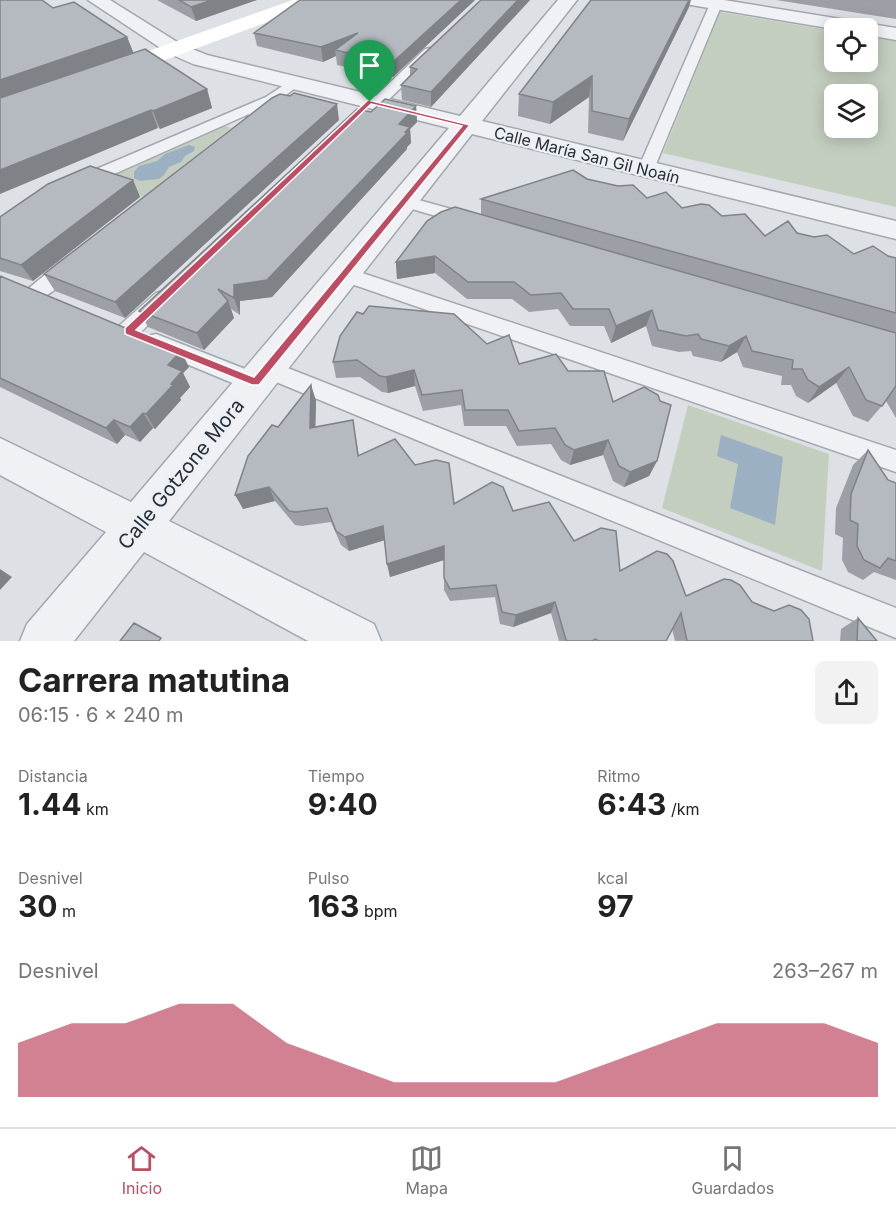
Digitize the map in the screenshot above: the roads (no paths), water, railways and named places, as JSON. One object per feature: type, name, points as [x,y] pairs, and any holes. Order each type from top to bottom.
[{"type":"street","name":"Calle María San Gil Noaín","points":[[97,0],[175,50],[200,60],[293,83],[368,107],[466,125],[896,230]]},
{"type":"street","points":[[98,77],[310,0]]},
{"type":"street","name":"Calle Gotzone Mora","points":[[44,641],[568,0]]},
{"type":"street","points":[[691,0],[824,22]]},
{"type":"street","points":[[878,31],[896,34]]},
{"type":"street","points":[[0,455],[357,641]]},
{"type":"lane","points":[[646,169],[716,4]]},
{"type":"lane","points":[[368,107],[442,41]]},
{"type":"lane","points":[[236,133],[273,98],[293,83]]},
{"type":"lane","points":[[66,189],[273,98]]},
{"type":"lane","points":[[404,201],[486,224]]},
{"type":"lane","points":[[56,302],[27,289],[81,257]]},
{"type":"lane","points":[[344,274],[896,461]]},
{"type":"lane","points":[[128,331],[172,290]]},
{"type":"lane","points":[[108,322],[128,331],[261,376],[896,622]]},
{"type":"water","points":[[189,145],[195,147],[194,151],[185,156],[181,162],[169,167],[159,179],[140,181],[134,178],[134,172],[139,166],[157,161],[165,154]]},
{"type":"water","points":[[721,435],[783,457],[775,525],[730,508],[738,464],[717,456]]}]
